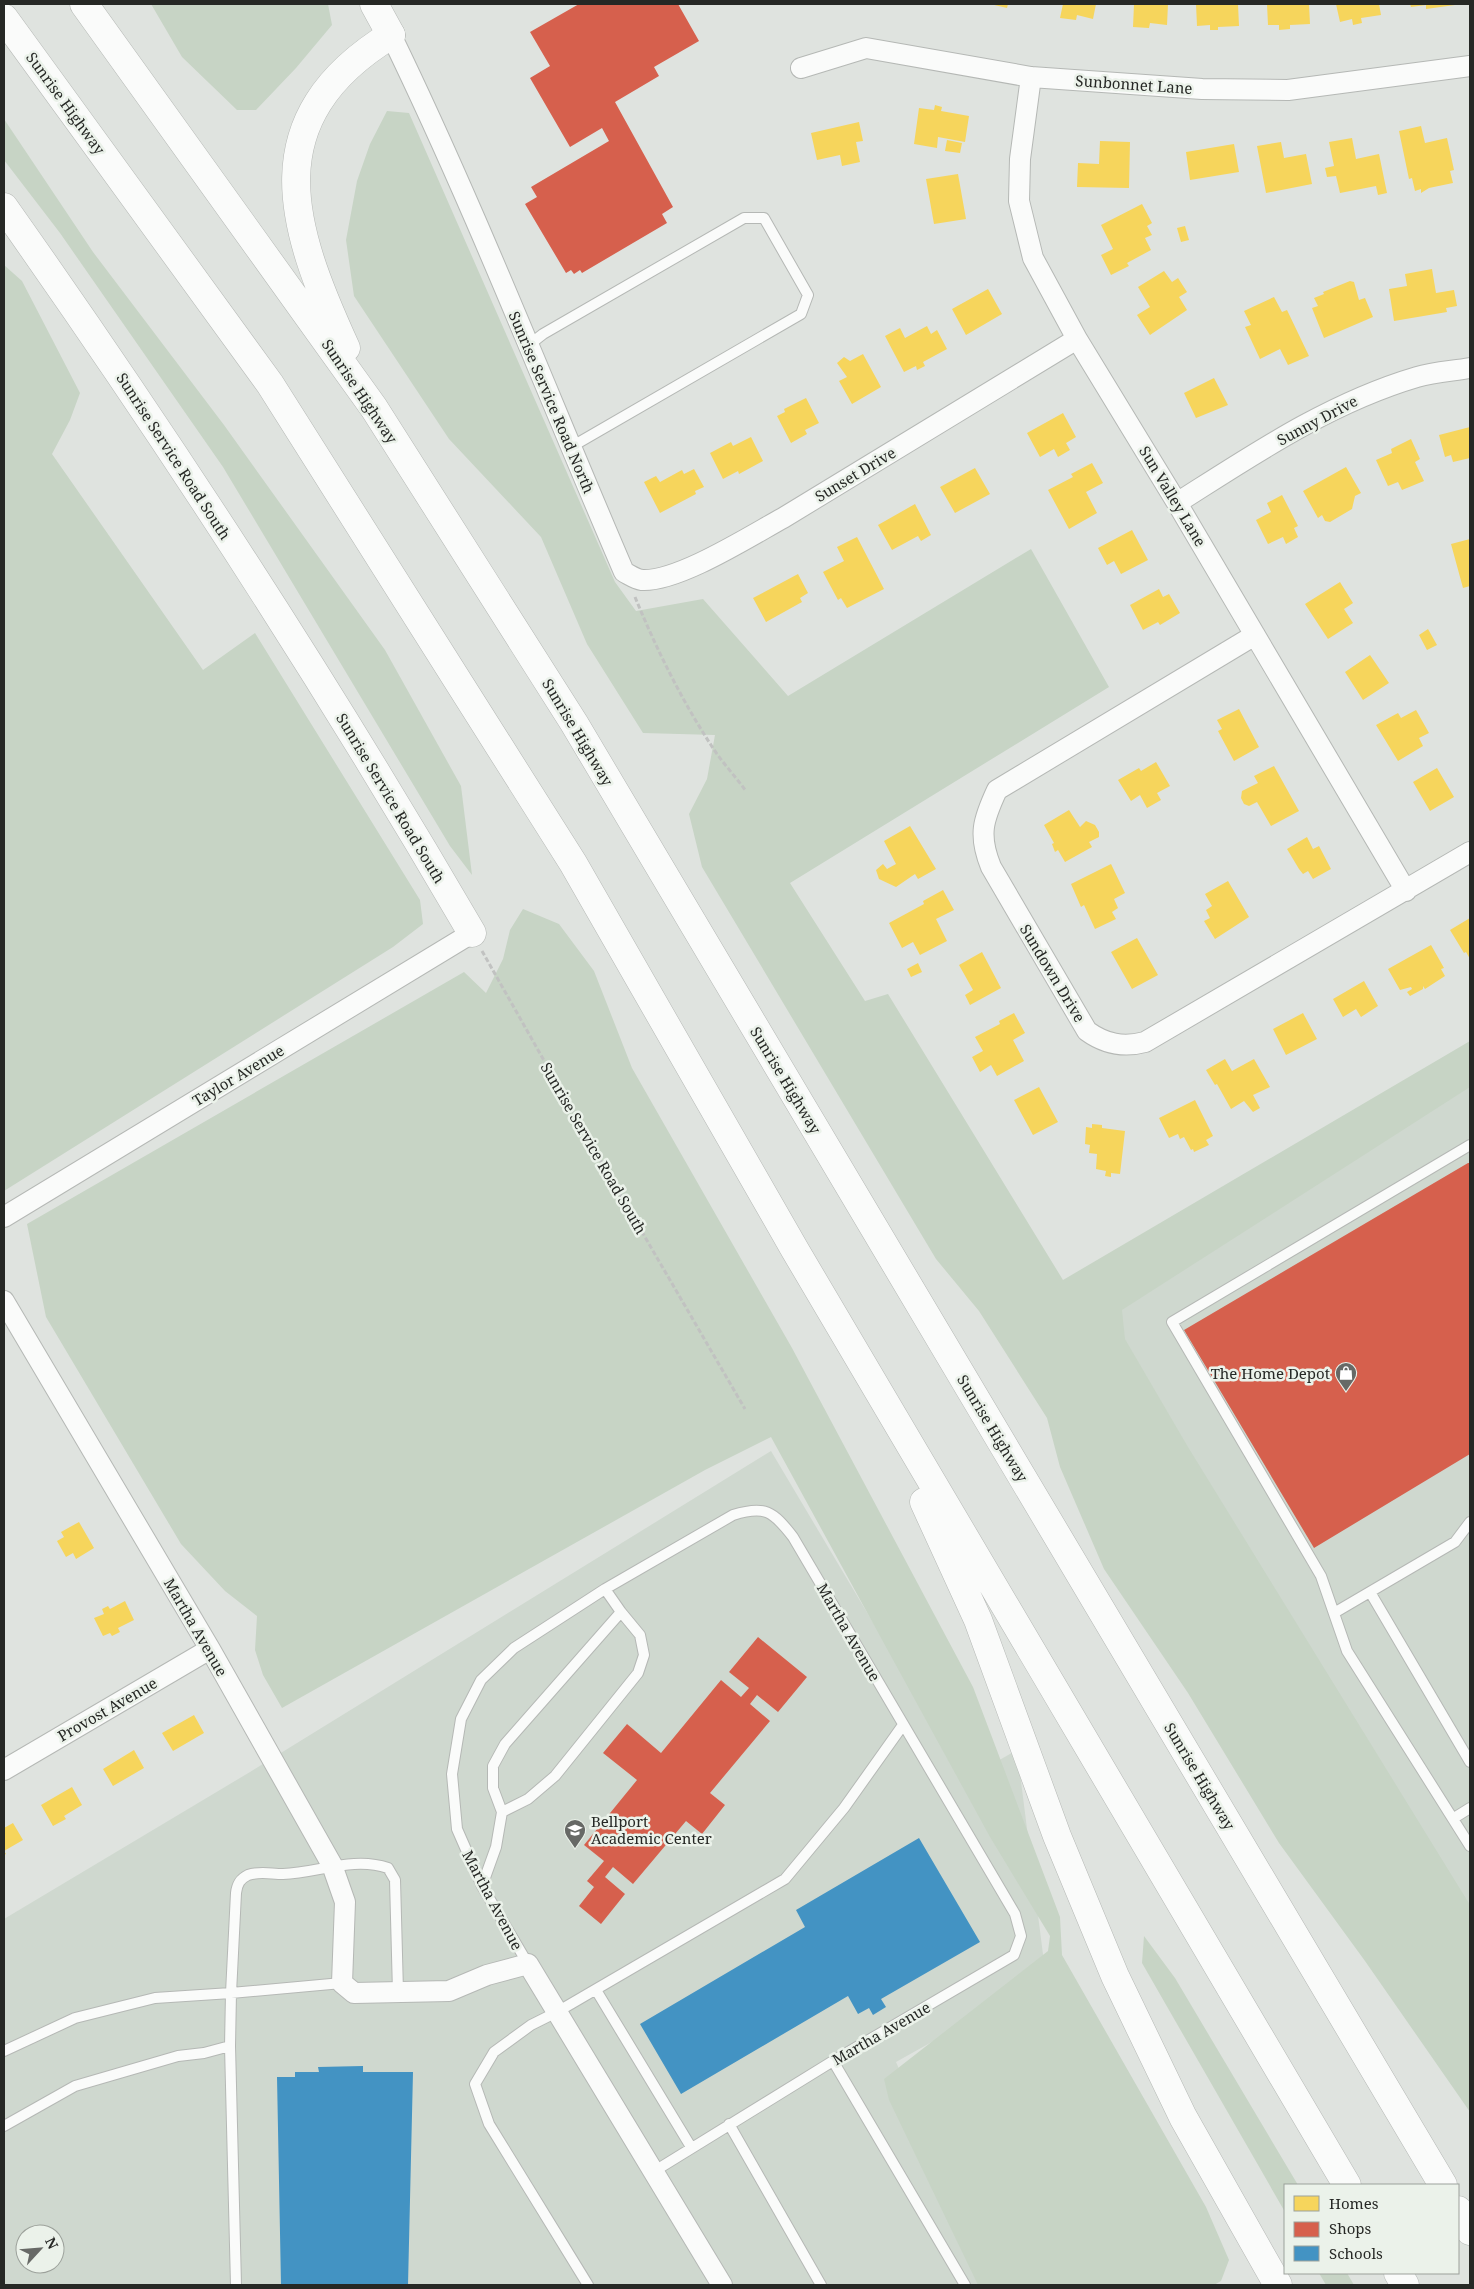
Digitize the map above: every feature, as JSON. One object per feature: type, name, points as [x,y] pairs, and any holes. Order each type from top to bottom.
[{"type":"main road","name":"Sunrise Highway","points":[[84,4],[374,408],[574,723],[1442,2184]]},
{"type":"main road","name":"Sunrise Service Road North","points":[[374,4],[391,35]]},
{"type":"main road","name":"Sunrise Highway","points":[[4,18],[270,384],[573,862],[795,1250],[1345,2184]]},
{"type":"main road","points":[[374,408],[331,316],[310,261],[301,230],[296,183],[297,162],[302,141],[319,102],[343,71],[391,35]]},
{"type":"main road","name":"Sunrise Service Road South","points":[[4,206],[112,362],[246,566],[342,718],[472,933]]},
{"type":"main road","points":[[795,1250],[958,1572],[987,1643],[1056,1836],[1149,2049],[1182,2117],[1278,2285]]},
{"type":"main road","points":[[1459,2212],[1470,2231]]},
{"type":"main road","points":[[1399,2274],[1406,2285]]},
{"type":"street","name":"Sunrise Service Road North","points":[[391,35],[419,94],[529,345],[624,572]]},
{"type":"street","name":"Sunbonnet Lane","points":[[801,68],[866,48],[1031,77],[1202,89],[1288,90],[1470,66]]},
{"type":"street","name":"Sun Valley Lane","points":[[1031,77],[1020,159],[1019,201],[1033,258],[1077,339],[1177,503],[1406,891]]},
{"type":"street","name":"Sunset Drive","points":[[624,572],[640,580],[661,578],[704,560],[783,518],[1077,339]]},
{"type":"street","name":"Sunny Drive","points":[[1177,503],[1299,427],[1361,396],[1419,376],[1470,368]]},
{"type":"street","name":"Sundown Drive","points":[[1255,636],[997,790],[986,818],[982,839],[991,867],[1088,1031],[1098,1039],[1110,1044],[1134,1045],[1159,1035],[1470,852]]},
{"type":"street","name":"Taylor Avenue","points":[[4,1217],[472,933]]},
{"type":"street","name":"Martha Avenue","points":[[4,1301],[210,1649],[332,1865],[345,1902],[342,1983],[354,1993],[448,1991],[487,1975],[528,1964],[722,2285]]},
{"type":"street","name":"Provost Avenue","points":[[4,1770],[210,1649]]},
{"type":"lane","points":[[529,345],[543,334],[744,218],[764,218],[808,295],[801,314],[571,448]]},
{"type":"lane","points":[[1470,1145],[1172,1322],[1320,1576],[1348,1651],[1470,1846]]},
{"type":"lane","name":"Martha Avenue","points":[[528,1964],[482,1886],[457,1829],[452,1774],[460,1719],[480,1680],[514,1648],[606,1589],[733,1515],[754,1508],[777,1517],[793,1537],[1015,1914],[1022,1936],[1014,1955],[729,2124],[653,2172]]},
{"type":"lane","points":[[1334,1613],[1455,1542],[1469,1529]]},
{"type":"lane","points":[[502,1812],[528,1799],[555,1776],[638,1673],[644,1655],[640,1635],[621,1612],[606,1589]]},
{"type":"lane","points":[[1370,1592],[1470,1762]]},
{"type":"lane","points":[[482,1886],[496,1847],[502,1812],[494,1788],[493,1766],[505,1744],[621,1612]]},
{"type":"lane","points":[[588,2285],[489,2124],[475,2084],[494,2052],[531,2025],[596,1990],[785,1879],[844,1808],[903,1724]]},
{"type":"lane","points":[[1454,1818],[1470,1808]]},
{"type":"lane","points":[[236,2285],[230,2046],[237,1885],[243,1878],[251,1874],[304,1872],[332,1865],[377,1864],[388,1868],[395,1880],[398,1992]]},
{"type":"lane","points":[[4,2051],[76,2018],[155,1998],[342,1983]]},
{"type":"lane","points":[[596,1990],[691,2147]]},
{"type":"lane","points":[[4,2126],[75,2086],[178,2056],[204,2053],[230,2046]]},
{"type":"lane","points":[[834,2061],[965,2285]]},
{"type":"lane","points":[[729,2124],[820,2285]]},
{"type":"path","points":[[624,572],[650,633],[674,682],[711,746],[746,791]]},
{"type":"path","name":"Sunrise Service Road South","points":[[472,933],[606,1170],[745,1409]]},
{"type":"shaded area","points":[[1470,1074],[1470,1961],[1093,1312]]},
{"type":"shaded area","name":"Bellport Academic Center","points":[[771,1451],[966,1779],[1017,1750],[1046,1978],[896,2062],[994,2285],[4,2285],[4,1919],[250,1772]]},
{"type":"green space","points":[[151,4],[328,4],[332,25],[296,68],[256,110],[237,110],[182,57]]},
{"type":"green space","points":[[387,111],[409,113],[615,582],[636,611],[703,599],[788,696],[1031,549],[1109,687],[790,883],[865,1001],[888,994],[1063,1280],[1470,1041],[1470,1087],[1122,1310],[1125,1339],[1188,1447],[1470,1905],[1470,2112],[1365,1961],[1279,1843],[1188,1693],[1104,1569],[1060,1467],[1047,1418],[979,1311],[936,1259],[702,867],[689,814],[707,779],[715,735],[643,733],[587,644],[541,537],[449,439],[354,296],[346,240],[357,181],[370,144]]},
{"type":"green space","points":[[4,119],[93,252],[224,425],[385,650],[461,786],[472,875],[450,846],[223,467],[60,233],[4,160]]},
{"type":"green space","points":[[4,265],[22,281],[80,393],[70,420],[52,454],[203,670],[255,633],[420,900],[423,924],[393,947],[4,1191]]},
{"type":"green space","points":[[523,909],[559,924],[594,971],[632,1068],[792,1348],[973,1687],[1060,1917],[1062,1955],[1206,2207],[1229,2260],[1221,2281],[1214,2285],[978,2285],[889,2100],[884,2079],[1048,1951],[1050,1936],[990,1837],[771,1437],[705,1470],[282,1708],[263,1675],[255,1650],[257,1616],[225,1591],[181,1544],[46,1317],[27,1224],[464,972],[486,993],[503,959],[510,930]]},
{"type":"green space","points":[[1144,1936],[1175,1978],[1297,2184],[1284,2184],[1284,2210],[1142,1963]]},
{"type":"green space","points":[[1320,2274],[1348,2274],[1354,2285],[1326,2285]]},
{"type":"building: Homes","points":[[990,4],[1008,4],[1007,8]]},
{"type":"building: Homes","points":[[1063,4],[1096,4],[1093,19],[1077,15],[1076,20],[1060,18]]},
{"type":"building: Homes","points":[[1134,4],[1168,4],[1167,25],[1150,23],[1149,28],[1133,27]]},
{"type":"building: Homes","points":[[1196,4],[1238,4],[1239,26],[1218,27],[1218,30],[1210,30],[1210,25],[1197,26]]},
{"type":"building: Homes","points":[[1267,4],[1309,4],[1310,24],[1290,25],[1290,29],[1279,30],[1279,25],[1268,25]]},
{"type":"building: Homes","points":[[1336,4],[1379,4],[1381,15],[1361,18],[1362,23],[1353,25],[1352,19],[1340,22]]},
{"type":"building: Homes","points":[[1410,4],[1455,5],[1426,9],[1426,5],[1411,7]]},
{"type":"building: Homes","points":[[935,105],[942,107],[941,111],[969,116],[965,142],[938,137],[937,148],[914,144],[919,108],[934,110]]},
{"type":"building: Homes","points":[[859,122],[863,141],[856,142],[860,162],[842,166],[840,155],[817,160],[811,133]]},
{"type":"building: Homes","points":[[1421,126],[1425,143],[1447,138],[1454,170],[1450,171],[1453,183],[1429,188],[1421,193],[1421,189],[1415,191],[1412,178],[1409,179],[1399,131]]},
{"type":"building: Homes","points":[[1352,138],[1356,159],[1379,154],[1387,193],[1378,195],[1376,186],[1340,193],[1336,176],[1327,177],[1325,168],[1334,166],[1329,142]]},
{"type":"building: Homes","points":[[947,140],[962,143],[960,153],[945,151]]},
{"type":"building: Homes","points":[[1100,141],[1130,142],[1129,188],[1077,187],[1078,163],[1099,164]]},
{"type":"building: Homes","points":[[1281,142],[1284,158],[1306,154],[1312,184],[1266,193],[1257,146]]},
{"type":"building: Homes","points":[[1234,144],[1239,172],[1190,180],[1186,152]]},
{"type":"building: Homes","points":[[958,174],[966,219],[934,224],[926,179]]},
{"type":"building: Homes","points":[[1142,204],[1152,223],[1147,226],[1152,235],[1145,238],[1151,250],[1127,263],[1129,266],[1111,275],[1101,255],[1113,249],[1101,225]]},
{"type":"building: Homes","points":[[1185,226],[1189,240],[1181,242],[1177,228]]},
{"type":"building: Homes","points":[[1432,269],[1436,293],[1454,290],[1457,306],[1446,308],[1447,312],[1394,321],[1389,289],[1407,286],[1405,274]]},
{"type":"building: Homes","points":[[1164,271],[1172,282],[1178,278],[1187,292],[1179,297],[1187,310],[1150,335],[1137,315],[1150,307],[1138,287]]},
{"type":"building: Homes","points":[[1350,281],[1354,282],[1359,300],[1365,298],[1373,317],[1324,338],[1312,308],[1318,306],[1314,298],[1324,294],[1323,292]]},
{"type":"building: Homes","points":[[988,289],[1002,314],[966,335],[952,309]]},
{"type":"building: Homes","points":[[1274,297],[1282,312],[1287,310],[1309,356],[1288,365],[1280,349],[1260,359],[1245,327],[1251,325],[1244,311]]},
{"type":"building: Homes","points":[[927,326],[931,334],[937,330],[947,349],[923,362],[925,366],[917,370],[916,366],[904,372],[885,336],[900,328],[905,338]]},
{"type":"building: Homes","points":[[863,354],[881,387],[852,404],[839,381],[847,377],[837,363],[844,357],[850,361]]},
{"type":"building: Homes","points":[[1214,378],[1228,405],[1196,418],[1184,393]]},
{"type":"building: Homes","points":[[806,398],[819,423],[805,430],[807,434],[791,443],[777,416],[785,412],[784,409]]},
{"type":"building: Homes","points":[[1063,413],[1076,437],[1066,443],[1070,450],[1058,457],[1054,449],[1040,457],[1027,433]]},
{"type":"building: Homes","points":[[1470,427],[1470,458],[1453,462],[1451,455],[1445,457],[1439,435]]},
{"type":"building: Homes","points":[[751,437],[763,461],[739,474],[738,471],[723,479],[710,453],[731,442],[733,446]]},
{"type":"building: Homes","points":[[1411,439],[1420,459],[1415,462],[1424,481],[1402,490],[1398,482],[1388,486],[1376,460],[1392,453],[1391,449]]},
{"type":"building: Homes","points":[[1092,463],[1103,483],[1086,492],[1097,513],[1069,529],[1048,490],[1073,477],[1071,474]]},
{"type":"building: Homes","points":[[1346,467],[1361,493],[1355,496],[1352,509],[1330,522],[1325,521],[1322,515],[1318,518],[1303,491]]},
{"type":"building: Homes","points":[[975,468],[990,494],[955,513],[940,487]]},
{"type":"building: Homes","points":[[694,469],[704,487],[695,491],[696,494],[660,513],[644,482],[656,476],[660,482],[682,470],[684,474]]},
{"type":"building: Homes","points":[[1282,495],[1298,526],[1294,528],[1298,537],[1286,544],[1283,537],[1268,544],[1256,520],[1271,512],[1267,503]]},
{"type":"building: Homes","points":[[915,504],[931,535],[921,541],[918,536],[892,550],[878,525]]},
{"type":"building: Homes","points":[[1132,530],[1148,560],[1121,574],[1114,561],[1107,565],[1098,548]]},
{"type":"building: Homes","points":[[857,537],[884,589],[847,608],[841,598],[838,600],[823,572],[844,561],[837,547]]},
{"type":"building: Homes","points":[[1470,539],[1470,586],[1463,588],[1451,544]]},
{"type":"building: Homes","points":[[798,574],[808,593],[800,598],[802,602],[766,622],[753,598]]},
{"type":"building: Homes","points":[[1340,582],[1353,603],[1344,609],[1353,623],[1328,639],[1305,604]]},
{"type":"building: Homes","points":[[1159,589],[1163,597],[1169,594],[1180,613],[1160,625],[1158,622],[1143,630],[1130,605]]},
{"type":"building: Homes","points":[[1428,629],[1437,645],[1427,650],[1419,635]]},
{"type":"building: Homes","points":[[1370,655],[1389,683],[1363,700],[1345,672]]},
{"type":"building: Homes","points":[[1239,709],[1259,747],[1234,761],[1218,731],[1222,729],[1217,720]]},
{"type":"building: Homes","points":[[1416,710],[1429,733],[1419,738],[1423,746],[1398,761],[1376,725],[1398,713],[1401,718]]},
{"type":"building: Homes","points":[[1156,762],[1170,786],[1157,793],[1161,800],[1147,808],[1140,795],[1131,801],[1118,780],[1139,768],[1141,771]]},
{"type":"building: Homes","points":[[1274,766],[1299,811],[1271,826],[1257,802],[1249,806],[1244,804],[1241,798],[1242,791],[1258,783],[1254,776]]},
{"type":"building: Homes","points":[[1437,768],[1454,797],[1430,811],[1413,782]]},
{"type":"building: Homes","points":[[1069,810],[1080,827],[1086,821],[1095,825],[1099,832],[1099,837],[1089,842],[1092,847],[1065,862],[1058,850],[1055,852],[1052,844],[1054,843],[1044,825]]},
{"type":"building: Homes","points":[[910,826],[936,869],[918,879],[915,874],[896,887],[879,879],[876,870],[883,864],[887,869],[896,864],[884,841]]},
{"type":"building: Homes","points":[[1307,837],[1313,849],[1319,846],[1331,869],[1313,879],[1308,871],[1303,874],[1287,849]]},
{"type":"building: Homes","points":[[1111,864],[1125,893],[1114,899],[1118,908],[1112,912],[1116,919],[1095,929],[1084,905],[1081,907],[1071,884]]},
{"type":"building: Homes","points":[[1228,881],[1249,917],[1215,939],[1204,921],[1210,918],[1206,910],[1212,906],[1205,894]]},
{"type":"building: Homes","points":[[943,890],[954,910],[936,919],[947,941],[920,955],[913,942],[902,948],[889,923],[924,904],[923,901]]},
{"type":"building: Homes","points":[[1470,918],[1470,959],[1466,952],[1464,953],[1450,930]]},
{"type":"building: Homes","points":[[1137,938],[1158,975],[1132,989],[1111,952]]},
{"type":"building: Homes","points":[[1431,945],[1444,968],[1441,969],[1445,976],[1425,989],[1423,986],[1423,989],[1410,996],[1407,992],[1412,989],[1411,987],[1400,990],[1388,969]]},
{"type":"building: Homes","points":[[982,952],[1001,988],[970,1005],[965,995],[973,990],[959,965]]},
{"type":"building: Homes","points":[[918,963],[922,972],[911,977],[907,969]]},
{"type":"building: Homes","points":[[1364,981],[1378,1006],[1361,1017],[1356,1009],[1343,1017],[1333,999]]},
{"type":"building: Homes","points":[[1014,1013],[1025,1033],[1013,1040],[1024,1061],[997,1076],[991,1065],[980,1072],[972,1057],[983,1051],[975,1037],[1000,1024],[999,1021]]},
{"type":"building: Homes","points":[[1303,1013],[1317,1039],[1286,1055],[1273,1029]]},
{"type":"building: Homes","points":[[1225,1059],[1232,1071],[1254,1059],[1270,1087],[1253,1095],[1260,1108],[1253,1112],[1244,1101],[1231,1109],[1217,1084],[1215,1085],[1206,1070]]},
{"type":"building: Homes","points":[[1039,1087],[1058,1122],[1033,1135],[1014,1100]]},
{"type":"building: Homes","points":[[1195,1100],[1213,1136],[1206,1140],[1209,1145],[1194,1152],[1184,1137],[1180,1139],[1178,1134],[1169,1138],[1159,1118]]},
{"type":"building: Homes","points":[[1092,1124],[1102,1125],[1102,1128],[1125,1131],[1120,1174],[1111,1173],[1111,1177],[1105,1176],[1106,1171],[1096,1169],[1097,1154],[1089,1153],[1090,1145],[1085,1144],[1086,1127],[1092,1128]]},
{"type":"building: Homes","points":[[79,1522],[94,1548],[76,1559],[73,1553],[66,1557],[57,1541],[64,1537],[61,1532]]},
{"type":"building: Homes","points":[[125,1601],[134,1620],[118,1628],[120,1632],[112,1636],[110,1633],[103,1636],[94,1618],[104,1614],[102,1609],[108,1606],[110,1609]]},
{"type":"building: Homes","points":[[194,1715],[204,1733],[173,1751],[162,1733]]},
{"type":"building: Homes","points":[[134,1750],[144,1768],[113,1786],[103,1769]]},
{"type":"building: Homes","points":[[72,1787],[82,1805],[64,1816],[66,1819],[53,1826],[41,1805]]},
{"type":"building: Homes","points":[[13,1823],[23,1840],[4,1851],[4,1828]]},
{"type":"building: Shops","points":[[579,4],[678,4],[699,41],[654,67],[659,76],[615,102],[673,207],[662,214],[667,223],[582,273],[580,270],[574,274],[571,270],[566,273],[525,204],[537,197],[531,187],[609,141],[602,128],[570,147],[530,78],[550,66],[530,32]]},
{"type":"building: Shops","name":"The Home Depot","points":[[1470,1163],[1470,1454],[1314,1548],[1184,1330]]},
{"type":"building: Shops","points":[[758,1637],[807,1677],[778,1712],[757,1695],[750,1704],[770,1721],[710,1793],[725,1805],[702,1834],[686,1821],[633,1884],[613,1867],[605,1877],[625,1894],[601,1924],[579,1906],[594,1887],[587,1881],[604,1861],[584,1845],[637,1780],[603,1753],[627,1724],[661,1753],[721,1680],[741,1697],[749,1688],[729,1672]]},
{"type":"building: Schools","points":[[919,1838],[980,1942],[881,1999],[886,2007],[873,2015],[869,2008],[858,2014],[848,1996],[681,2094],[640,2024],[805,1927],[796,1910]]},
{"type":"building: Schools","points":[[363,2066],[363,2072],[413,2072],[408,2285],[281,2285],[277,2077],[295,2077],[295,2072],[319,2072],[318,2067]]},
{"type":"place","name":"The Home Depot","points":[[1346,1392]]},
{"type":"place","name":"Bellport Academic Center","points":[[575,1849]]}]
